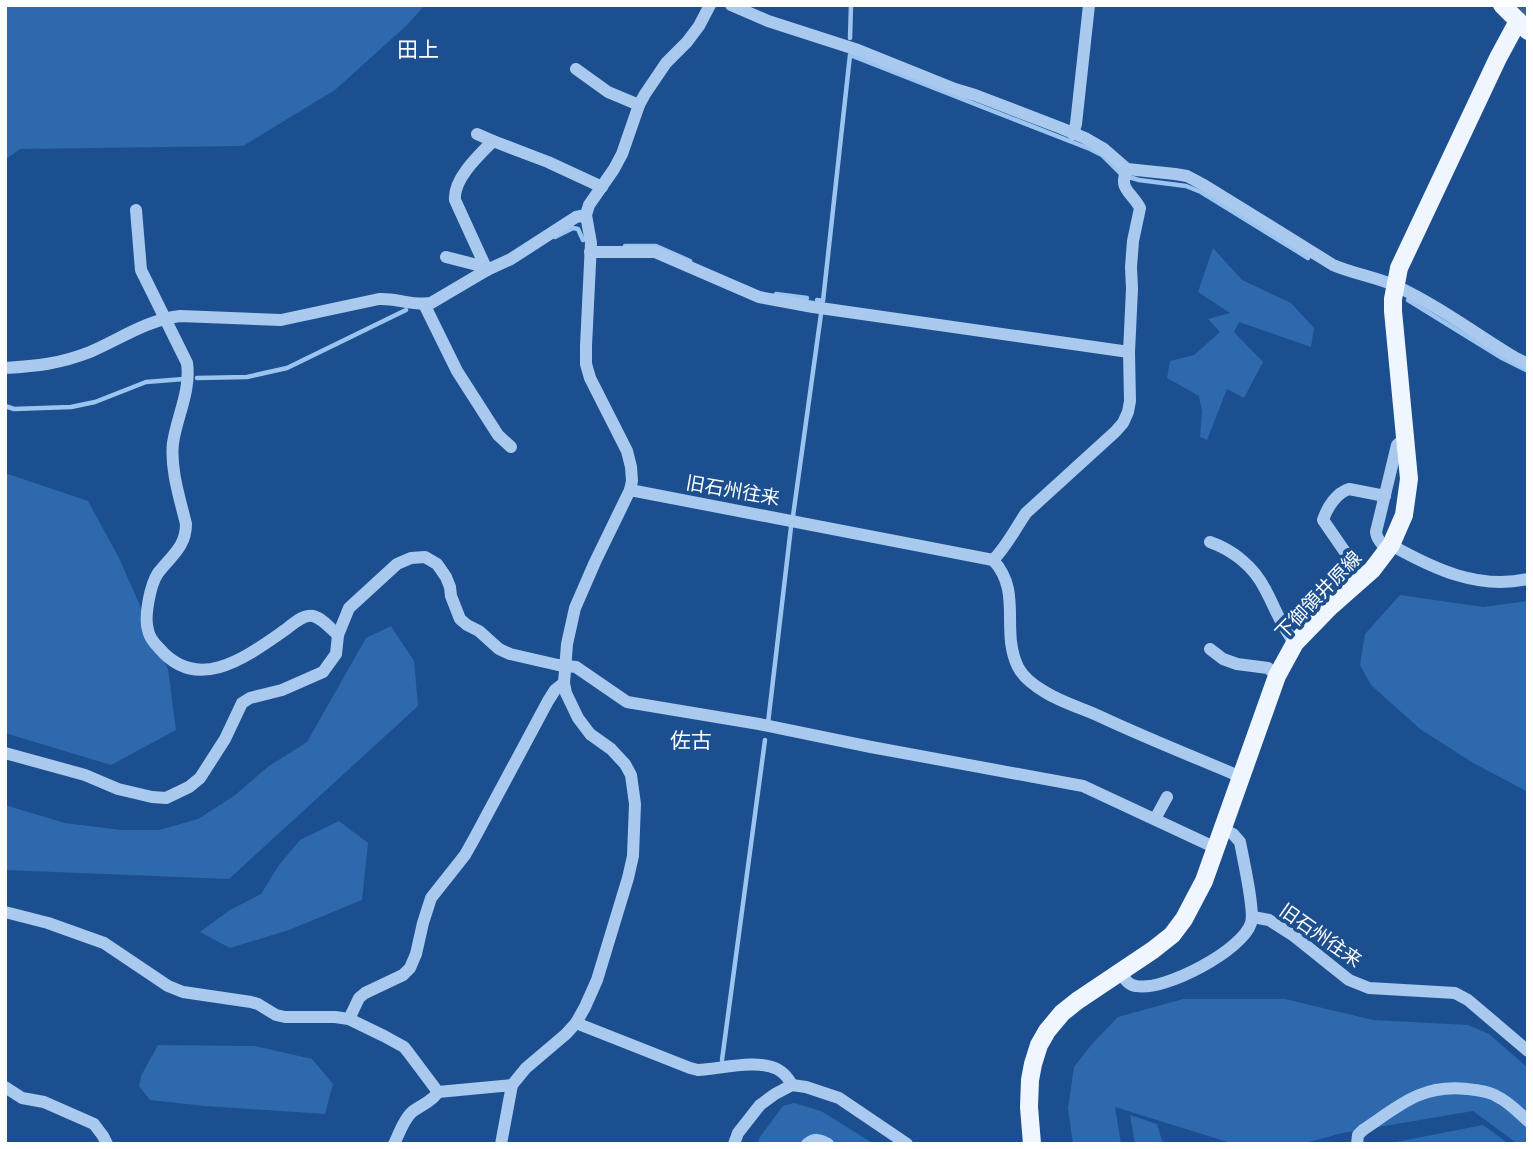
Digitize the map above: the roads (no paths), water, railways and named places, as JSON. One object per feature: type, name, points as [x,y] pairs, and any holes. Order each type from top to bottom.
[{"type":"main road","points":[[1502,5],[1523,26]]},
{"type":"main road","name":"下御領井原線","points":[[1031,1144],[1030,1080],[1039,1045],[1062,1013],[1077,1000],[1153,950],[1172,935],[1184,919],[1204,881],[1277,676],[1295,643],[1372,570],[1390,547],[1404,515],[1409,479],[1394,323],[1393,299],[1399,268],[1523,26]]},
{"type":"street","points":[[501,1144],[512,1085],[566,1034],[585,1007],[597,980],[633,856],[635,804],[631,775],[625,764],[611,749],[590,734],[578,718],[564,683],[567,644],[575,608],[630,491],[632,481],[627,451],[590,378],[586,364],[591,243],[586,215],[589,205],[622,154],[645,94],[666,63],[699,26],[710,5]]},
{"type":"street","points":[[731,5],[768,21],[858,50],[1073,134],[1104,149],[1125,173],[1175,174],[1187,177],[1333,265],[1415,295],[1528,364]]},
{"type":"street","points":[[1073,134],[1089,5]]},
{"type":"street","points":[[576,69],[608,92],[639,105]]},
{"type":"street","points":[[477,134],[602,187]]},
{"type":"street","points":[[486,270],[454,194],[469,167],[493,141]]},
{"type":"street","points":[[1125,173],[1123,186],[1140,208],[1131,267],[1128,412],[1123,423],[1026,513],[1003,550],[993,560],[1000,568],[1009,588],[1010,642],[1020,670],[1028,680],[1045,692],[1241,777]]},
{"type":"street","points":[[136,209],[141,270],[166,317],[187,363],[189,374],[172,453],[186,534],[183,543],[156,576],[148,609],[148,634],[166,656],[180,666],[208,671],[235,661],[304,616],[320,619],[338,635]]},
{"type":"street","points":[[5,368],[49,365],[66,360],[166,317],[281,320],[387,298],[431,303],[486,270],[511,259],[576,217],[586,215]]},
{"type":"street","points":[[590,252],[655,252],[759,297],[1129,352]]},
{"type":"street","points":[[446,257],[481,266],[486,270]]},
{"type":"street","points":[[425,304],[457,370],[498,435],[511,447]]},
{"type":"street","points":[[1406,437],[1397,445],[1376,532],[1381,544],[1460,577],[1503,582],[1528,579]]},
{"type":"street","points":[[1363,579],[1323,517],[1328,507],[1344,490],[1385,496]]},
{"type":"street","name":"旧石州往来","points":[[630,491],[993,560]]},
{"type":"street","points":[[1210,542],[1230,551],[1254,572],[1264,586],[1286,633],[1295,643]]},
{"type":"street","points":[[5,753],[85,775],[118,789],[166,798],[189,787],[200,778],[225,739],[242,704],[250,698],[282,691],[323,673],[336,654],[338,635],[349,608],[397,564],[411,558],[425,557],[437,564],[446,577],[460,618],[480,631],[499,649],[510,654],[576,667],[627,702],[759,724],[1083,786],[1216,848]]},
{"type":"street","points":[[1210,649],[1223,659],[1237,664],[1268,668],[1277,676]]},
{"type":"street","points":[[349,1019],[359,998],[403,975],[410,968],[431,898],[465,855],[548,701],[564,683]]},
{"type":"street","points":[[1155,819],[1167,797]]},
{"type":"street","name":"旧石州往来","points":[[1223,829],[1233,834],[1240,842],[1253,917],[1269,920],[1294,936],[1349,980],[1369,988],[1455,993],[1468,1000],[1528,1051]]},
{"type":"street","points":[[5,912],[48,923],[104,943],[168,986],[183,992],[251,1002],[285,1017],[349,1019],[404,1047],[438,1092]]},
{"type":"street","points":[[1120,972],[1127,982],[1146,987],[1195,972],[1248,932],[1253,917]]},
{"type":"street","points":[[576,1023],[690,1068],[698,1070],[759,1065],[777,1069],[792,1085]]},
{"type":"street","points":[[438,1092],[512,1085]]},
{"type":"street","points":[[734,1144],[738,1133],[760,1105],[792,1085],[839,1098],[907,1144]]},
{"type":"street","points":[[5,1087],[22,1098],[44,1102],[94,1124],[107,1144]]},
{"type":"street","points":[[1357,1144],[1358,1135],[1363,1130],[1418,1095],[1441,1088],[1486,1092],[1500,1097],[1528,1121]]},
{"type":"street","points":[[394,1144],[408,1116],[432,1101],[438,1092]]},
{"type":"street","points":[[807,1144],[819,1139],[828,1144]]},
{"type":"waterway","points":[[850,38],[851,5]]},
{"type":"waterway","points":[[817,300],[823,301],[850,55],[1090,149],[1102,155],[1122,175],[1186,186],[1201,192],[1308,258]]},
{"type":"waterway","points":[[555,237],[573,228],[578,229],[583,240]]},
{"type":"waterway","points":[[625,246],[656,246],[690,261]]},
{"type":"waterway","points":[[776,294],[807,298]]},
{"type":"waterway","points":[[1408,300],[1528,371]]},
{"type":"waterway","points":[[197,378],[247,377],[287,368],[406,310]]},
{"type":"waterway","points":[[793,516],[821,314]]},
{"type":"waterway","points":[[5,406],[14,409],[71,407],[95,402],[146,382],[184,379]]},
{"type":"waterway","points":[[768,723],[791,527]]},
{"type":"waterway","points":[[722,1060],[765,740]]},
{"type":"district","name":"田上","points":[[418,50]]},
{"type":"district","name":"佐古","points":[[691,741]]}]
